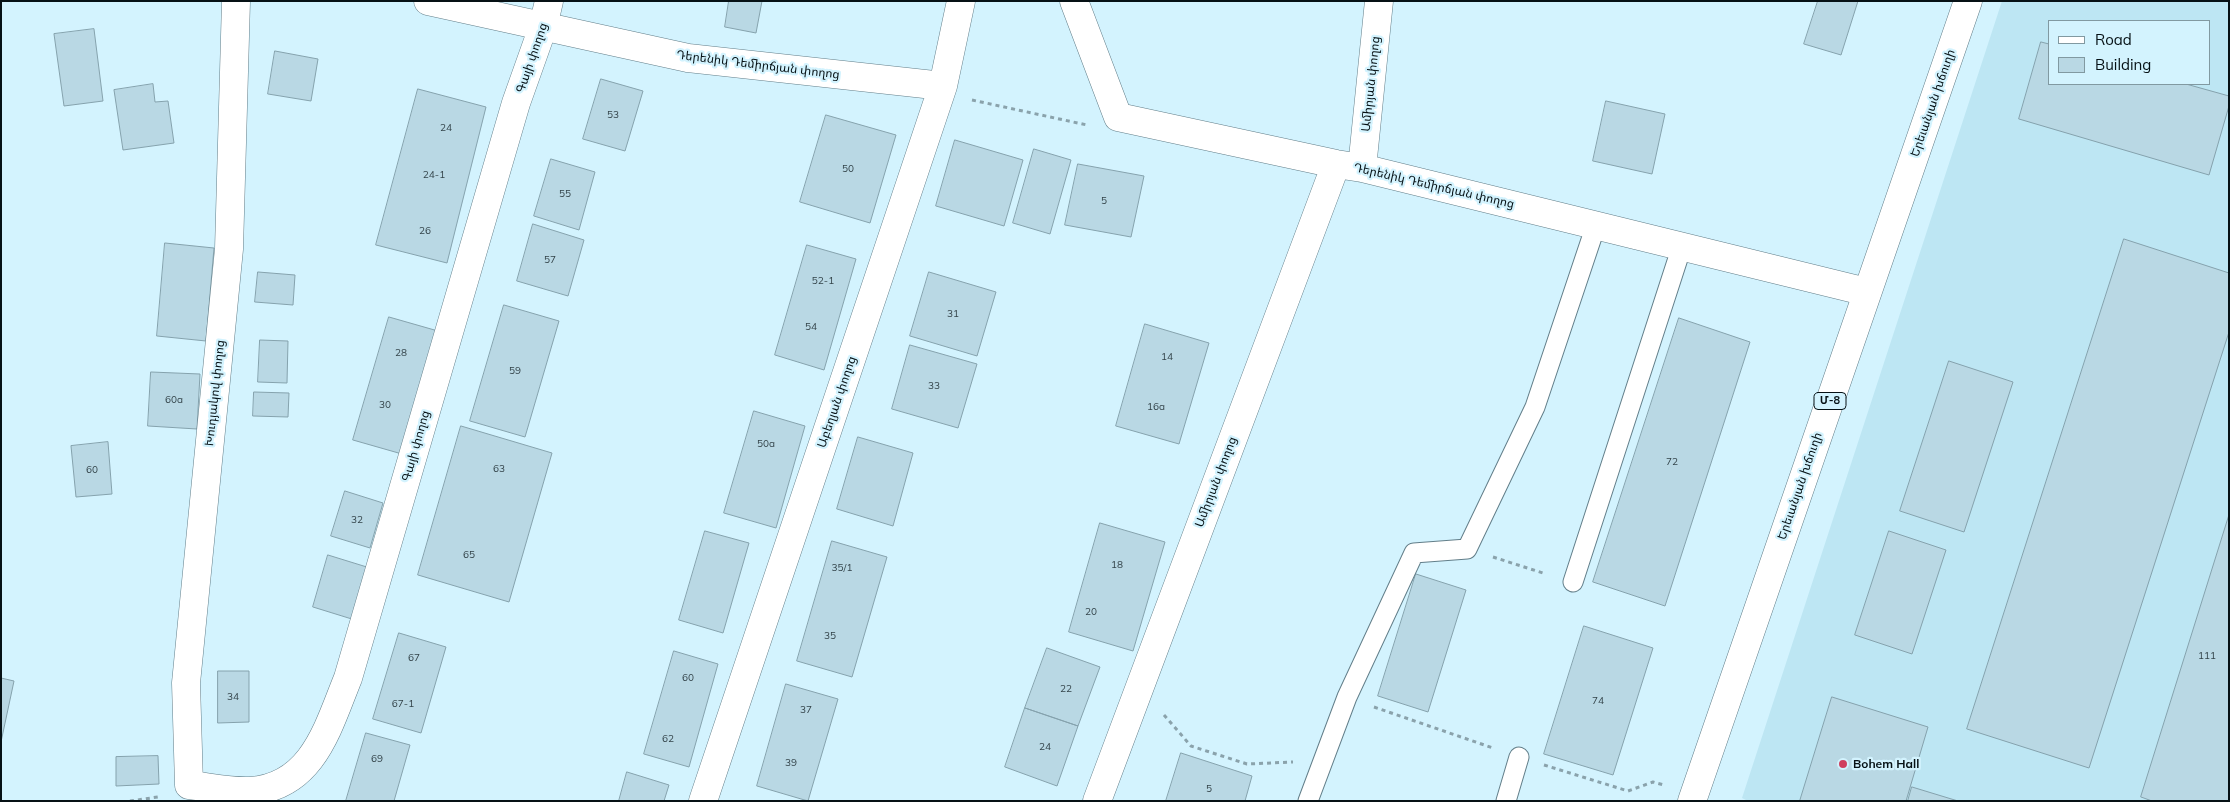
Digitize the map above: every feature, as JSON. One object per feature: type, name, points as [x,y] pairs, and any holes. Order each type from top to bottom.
[{"type":"main road","name":"Խուդյակով փողոց","points":[[190,793],[186,683],[229,249],[236,1]]},
{"type":"main road","name":"Դերենիկ Դեմիրճյան փողոց","points":[[428,1],[546,14],[688,58],[943,86]]},
{"type":"main road","name":"Աբեղյան փողոց","points":[[703,801],[943,86],[961,1]]},
{"type":"main road","points":[[1074,1],[1118,117]]},
{"type":"main road","name":"Ամիրյան փողոց","points":[[1096,801],[1349,166],[1379,1]]},
{"type":"main road","name":"Երեւանյան խճուղի","points":[[1693,798],[1968,1]]},
{"type":"main road","name":"Գայի փողոց","points":[[190,793],[269,789],[289,779],[308,764],[325,735],[348,678],[516,103],[546,14]]},
{"type":"main road","name":"Դերենիկ Դեմիրճյան փողոց","points":[[1118,117],[1349,166],[1867,292]]},
{"type":"lane","points":[[1308,801],[1346,697],[1414,553],[1467,548],[1535,407],[1596,225]]},
{"type":"lane","points":[[1573,582],[1682,246]]},
{"type":"lane","points":[[1506,801],[1520,757]]},
{"type":"path","points":[[974,92],[972,101],[1094,127],[1118,117]]},
{"type":"path","points":[[1492,556],[1551,575]]},
{"type":"path","points":[[1369,705],[1520,757],[1628,791],[1654,782],[1693,798]]},
{"type":"path","points":[[1164,715],[1191,746],[1247,764],[1323,760]]},
{"type":"shaded area","points":[[2002,1],[2229,1],[2229,801],[1748,801],[1742,798]]},
{"type":"building","points":[[729,1],[762,1],[756,33],[725,27]]},
{"type":"building","points":[[1818,1],[1858,1],[1841,55],[1804,44]]},
{"type":"building","points":[[94,29],[103,101],[64,106],[54,34]]},
{"type":"building","points":[[2041,42],[2048,44],[2048,85],[2190,85],[2229,96],[2229,106],[2209,175],[2019,119]]},
{"type":"building","points":[[275,51],[318,59],[311,101],[268,94]]},
{"type":"building","points":[[601,79],[643,91],[625,151],[583,139]]},
{"type":"building","points":[[153,84],[155,102],[168,101],[174,143],[123,150],[114,90]]},
{"type":"building","points":[[418,89],[486,107],[447,263],[376,245]]},
{"type":"building","points":[[1606,101],[1665,114],[1652,174],[1593,161]]},
{"type":"building","points":[[826,115],[896,135],[870,223],[800,202]]},
{"type":"building","points":[[955,140],[1023,160],[1004,226],[936,206]]},
{"type":"building","points":[[1034,149],[1071,160],[1050,234],[1013,223]]},
{"type":"building","points":[[551,159],[595,172],[579,230],[534,216]]},
{"type":"building","points":[[1078,164],[1144,176],[1131,237],[1065,225]]},
{"type":"building","points":[[533,224],[584,240],[568,296],[517,281]]},
{"type":"building","points":[[2124,239],[2229,273],[2229,332],[2089,768],[1967,729]]},
{"type":"building","points":[[165,243],[214,248],[206,341],[157,336]]},
{"type":"building","points":[[807,245],[856,259],[824,370],[775,355]]},
{"type":"building","points":[[258,272],[295,275],[293,305],[255,302]]},
{"type":"building","points":[[929,272],[996,292],[977,356],[910,336]]},
{"type":"building","points":[[504,305],[559,321],[525,437],[470,421]]},
{"type":"building","points":[[389,317],[438,331],[402,454],[353,440]]},
{"type":"building","points":[[1679,318],[1750,342],[1665,606],[1593,582]]},
{"type":"building","points":[[1145,324],[1209,343],[1179,444],[1116,426]]},
{"type":"building","points":[[260,340],[288,341],[287,383],[258,382]]},
{"type":"building","points":[[910,345],[977,364],[958,428],[892,409]]},
{"type":"building","points":[[1949,361],[2013,382],[1964,532],[1900,511]]},
{"type":"building","points":[[151,372],[200,374],[197,429],[148,426]]},
{"type":"building","points":[[254,392],[289,393],[288,417],[253,416]]},
{"type":"building","points":[[754,411],[805,426],[776,528],[724,513]]},
{"type":"building","points":[[461,426],[552,453],[509,602],[418,575]]},
{"type":"building","points":[[858,437],[913,453],[893,526],[837,509]]},
{"type":"building","points":[[108,442],[112,494],[76,497],[71,446]]},
{"type":"building","points":[[345,491],[383,503],[370,548],[331,536]]},
{"type":"building","points":[[2229,515],[2229,801],[2152,801],[2141,797]]},
{"type":"building","points":[[1100,523],[1165,542],[1133,651],[1069,632]]},
{"type":"building","points":[[705,531],[749,543],[723,633],[679,620]]},
{"type":"building","points":[[1889,531],[1946,550],[1912,654],[1855,635]]},
{"type":"building","points":[[832,541],[887,557],[852,677],[797,661]]},
{"type":"building","points":[[328,555],[370,568],[355,620],[313,607]]},
{"type":"building","points":[[1416,574],[1466,590],[1428,712],[1378,696]]},
{"type":"building","points":[[1584,626],[1653,648],[1613,775],[1544,754]]},
{"type":"building","points":[[399,633],[446,647],[421,733],[373,719]]},
{"type":"building","points":[[1047,648],[1100,667],[1078,726],[1025,708]]},
{"type":"building","points":[[674,651],[718,664],[689,767],[644,754]]},
{"type":"building","points":[[218,671],[249,671],[249,722],[218,723]]},
{"type":"building","points":[[1,678],[14,681],[1,742]]},
{"type":"building","points":[[786,684],[838,699],[808,801],[757,786]]},
{"type":"building","points":[[1832,697],[1928,727],[1906,801],[1800,801]]},
{"type":"building","points":[[1025,708],[1078,726],[1057,786],[1005,767]]},
{"type":"building","points":[[366,733],[410,745],[394,801],[346,801]]},
{"type":"building","points":[[1181,753],[1252,776],[1245,801],[1166,801]]},
{"type":"building","points":[[158,756],[159,784],[116,786],[116,757]]},
{"type":"building","points":[[627,772],[669,785],[664,801],[619,801]]},
{"type":"building","points":[[1912,787],[1958,801],[1908,801]]},
{"type":"place","name":"Bohem Hall","points":[[1843,764]]}]
